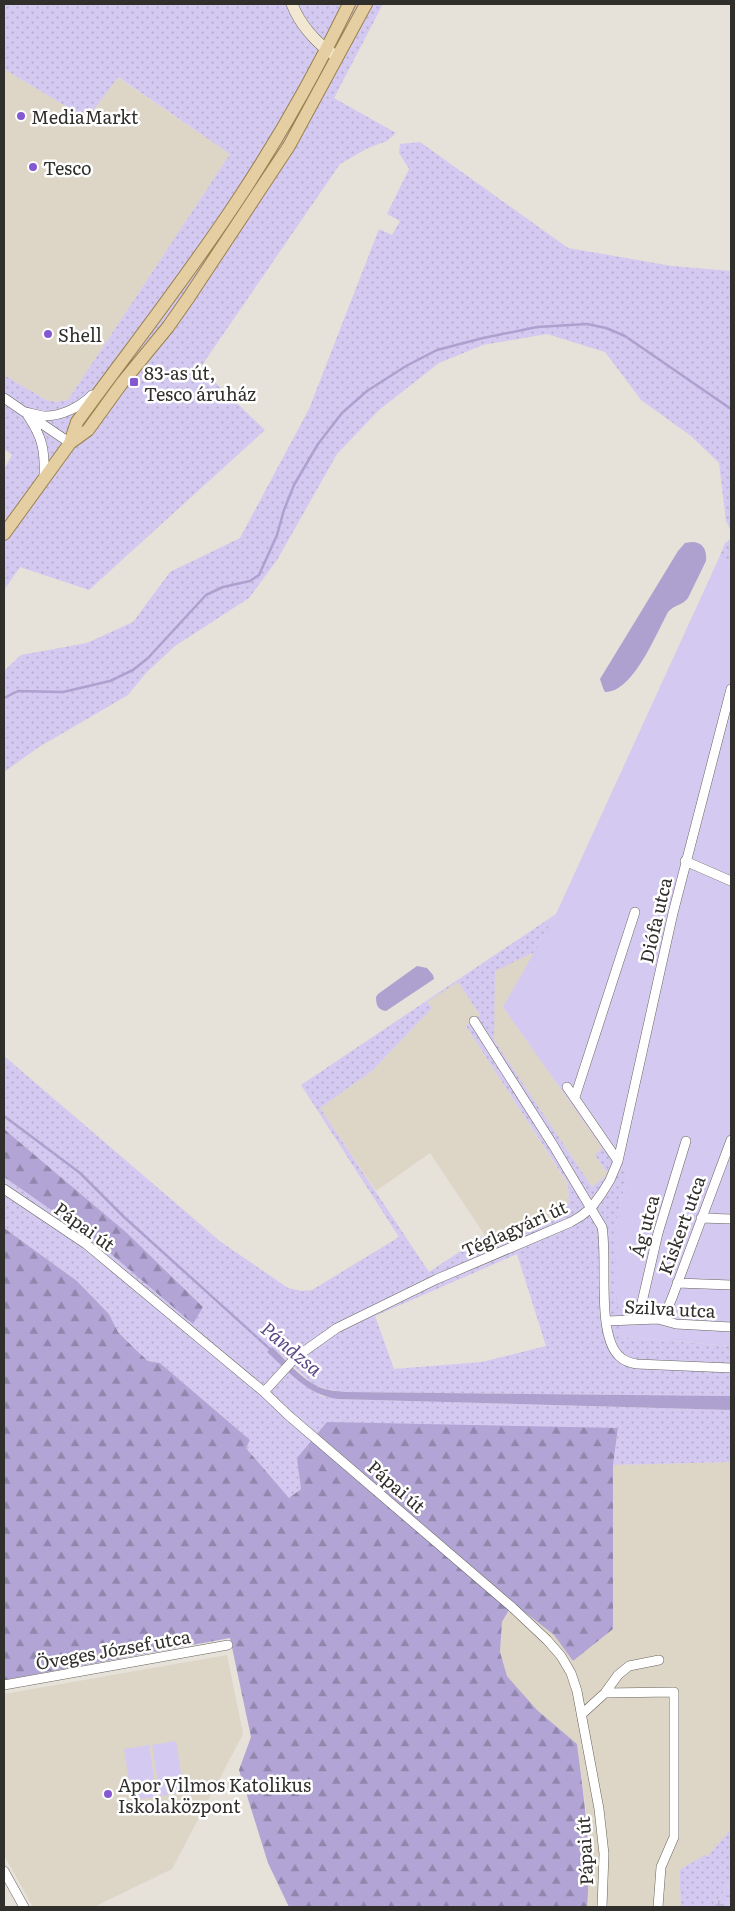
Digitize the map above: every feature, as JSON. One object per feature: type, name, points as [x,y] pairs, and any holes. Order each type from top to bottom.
[{"type":"main road","points":[[70,443],[77,422],[171,296],[237,202],[276,140],[350,4]]},
{"type":"main road","points":[[4,534],[70,443],[88,430],[189,297],[269,177],[366,4]]},
{"type":"street","points":[[292,4],[304,26],[326,50],[337,57]]},
{"type":"street","points":[[25,412],[45,416],[68,411],[86,400],[110,377]]},
{"type":"street","points":[[4,398],[70,443]]},
{"type":"street","points":[[25,412],[41,438],[45,456],[44,478]]},
{"type":"street","name":"Diófa utca","points":[[591,1208],[610,1180],[618,1161],[636,1072],[685,861],[731,690]]},
{"type":"street","points":[[685,861],[731,881]]},
{"type":"street","points":[[575,1097],[634,912]]},
{"type":"street","name":"Téglagyári út","points":[[264,1392],[296,1357],[337,1328],[437,1279],[571,1222],[591,1208],[474,1021]]},
{"type":"street","points":[[567,1087],[618,1161]]},
{"type":"street","name":"Kiskert utca","points":[[658,1319],[666,1312],[701,1218],[729,1153],[731,1140]]},
{"type":"street","name":"Ág utca","points":[[636,1320],[640,1311],[658,1233],[686,1141]]},
{"type":"street","name":"Pápai út","points":[[4,1189],[86,1244],[264,1392],[548,1640],[561,1656],[571,1673],[582,1714],[603,1845],[602,1907]]},
{"type":"street","points":[[591,1208],[602,1227],[604,1238],[603,1278],[607,1321],[610,1341],[620,1357],[628,1362],[637,1364],[731,1368]]},
{"type":"street","points":[[701,1218],[731,1219]]},
{"type":"street","points":[[677,1283],[731,1285]]},
{"type":"street","name":"Szilva utca","points":[[607,1321],[658,1319],[676,1324],[731,1328]]},
{"type":"street","name":"Öveges József utca","points":[[4,1685],[228,1645]]},
{"type":"street","points":[[582,1714],[605,1693],[618,1675],[629,1666],[659,1660]]},
{"type":"street","points":[[605,1693],[674,1692],[674,1837],[661,1867],[658,1907]]},
{"type":"street","points":[[4,1871],[24,1907]]},
{"type":"shaded area","points":[[4,69],[87,119],[117,77],[230,154],[68,400],[55,402],[46,400],[4,375]]},
{"type":"shaded area","points":[[685,543],[699,543],[704,547],[706,561],[688,598],[668,612],[643,660],[625,683],[615,690],[605,692],[600,679],[678,551]]},
{"type":"shaded area","points":[[535,952],[503,1007],[603,1149],[595,1155],[608,1174],[592,1187],[494,1040],[494,971]]},
{"type":"shaded area","points":[[417,966],[427,968],[434,979],[386,1011],[379,1008],[376,1000],[378,994]]},
{"type":"shaded area","points":[[458,982],[480,1015],[466,1026],[568,1185],[569,1204],[558,1218],[492,1246],[430,1153],[376,1191],[320,1108],[372,1071],[432,1008],[427,1002]]},
{"type":"shaded area","points":[[272,1347],[312,1384],[332,1391],[731,1396],[731,1410],[337,1399],[317,1393],[299,1381],[267,1352]]},
{"type":"shaded area","points":[[731,1462],[731,1829],[707,1857],[679,1870],[681,1907],[587,1907],[589,1832],[577,1744],[537,1710],[507,1676],[500,1652],[502,1622],[513,1603],[554,1635],[573,1661],[613,1629],[613,1465]]},
{"type":"shaded area","name":"Apor Vilmos Katolikus Iskolaközpont","points":[[227,1655],[243,1734],[172,1869],[94,1907],[33,1907],[4,1855],[4,1694]]},
{"type":"green space","points":[[4,4],[383,4],[334,98],[396,133],[387,141],[368,148],[340,164],[200,368],[265,430],[89,590],[20,567],[4,590],[4,469],[12,455],[4,449],[4,375],[46,400],[55,402],[68,400],[230,154],[118,77],[87,119],[4,69]]},
{"type":"green space","points":[[420,142],[568,248],[672,266],[731,271],[731,531],[726,521],[719,463],[691,436],[641,400],[605,352],[547,334],[483,345],[439,363],[379,410],[337,454],[277,560],[249,598],[175,646],[146,673],[128,695],[39,747],[4,772],[4,671],[21,655],[87,643],[133,622],[170,572],[240,538],[309,409],[379,229],[392,235],[400,221],[387,214],[409,169],[399,153],[400,144]]},
{"type":"green space","points":[[731,539],[731,561],[719,558],[725,543]]},
{"type":"green space","points":[[719,558],[731,561],[731,1346],[622,1337],[615,1282],[616,1226],[628,1170],[609,1143],[603,1149],[503,1007],[556,914]]},
{"type":"green space","points":[[556,914],[535,952],[495,971],[494,1040],[592,1187],[608,1174],[595,1155],[609,1142],[628,1170],[616,1226],[622,1337],[731,1346],[731,1396],[346,1392],[314,1385],[272,1347],[268,1352],[321,1396],[337,1399],[731,1410],[731,1462],[613,1465],[618,1428],[301,1489],[289,1498],[246,1448],[250,1440],[160,1363],[148,1361],[118,1332],[109,1314],[77,1281],[4,1228],[4,1177],[97,1242],[203,1307],[127,1233],[4,1129],[4,1056],[221,1242],[288,1288],[302,1291],[312,1290],[399,1237],[301,1085]],"holes":[[[458,982],[480,1015],[466,1026],[568,1184],[569,1203],[558,1218],[492,1246],[485,1235],[429,1272],[320,1108],[372,1071],[432,1008],[427,1002]],[[517,1254],[546,1346],[482,1362],[394,1369],[375,1316]]]},
{"type":"green space","points":[[4,1129],[127,1233],[203,1307],[193,1324],[97,1242],[4,1177]]},
{"type":"green space","points":[[4,1228],[77,1281],[109,1314],[118,1332],[148,1361],[160,1363],[250,1440],[246,1448],[289,1498],[301,1489],[297,1458],[327,1422],[618,1428],[613,1465],[613,1629],[573,1661],[554,1635],[513,1603],[502,1622],[500,1652],[507,1676],[537,1710],[577,1744],[588,1846],[587,1907],[289,1907],[268,1863],[239,1770],[251,1737],[230,1638],[4,1680]]},
{"type":"green space","points":[[176,1741],[184,1792],[160,1796],[152,1745]]},
{"type":"green space","points":[[149,1745],[157,1797],[132,1800],[124,1749]]},
{"type":"green space","points":[[731,1829],[731,1880],[714,1907],[681,1907],[679,1870],[705,1855],[707,1857]]},
{"type":"green space","points":[[731,1880],[731,1907],[714,1907]]},
{"type":"waterway","points":[[4,698],[18,691],[63,692],[110,681],[133,670],[148,658],[206,595],[223,587],[250,581],[259,575],[277,535],[294,485],[318,444],[342,413],[367,391],[406,366],[437,350],[537,327],[587,324],[606,328],[625,336],[731,409]]},
{"type":"waterway","name":"Pándzsa","points":[[4,1116],[80,1173],[124,1217],[271,1350]]},
{"type":"place","name":"MediaMarkt","points":[[21,116]]},
{"type":"place","name":"Tesco","points":[[33,167]]},
{"type":"place","name":"Shell","points":[[48,334]]},
{"type":"place","name":"83-as út, Tesco áruház","points":[[134,382]]},
{"type":"place","name":"Apor Vilmos Katolikus Iskolaközpont","points":[[108,1794]]}]
